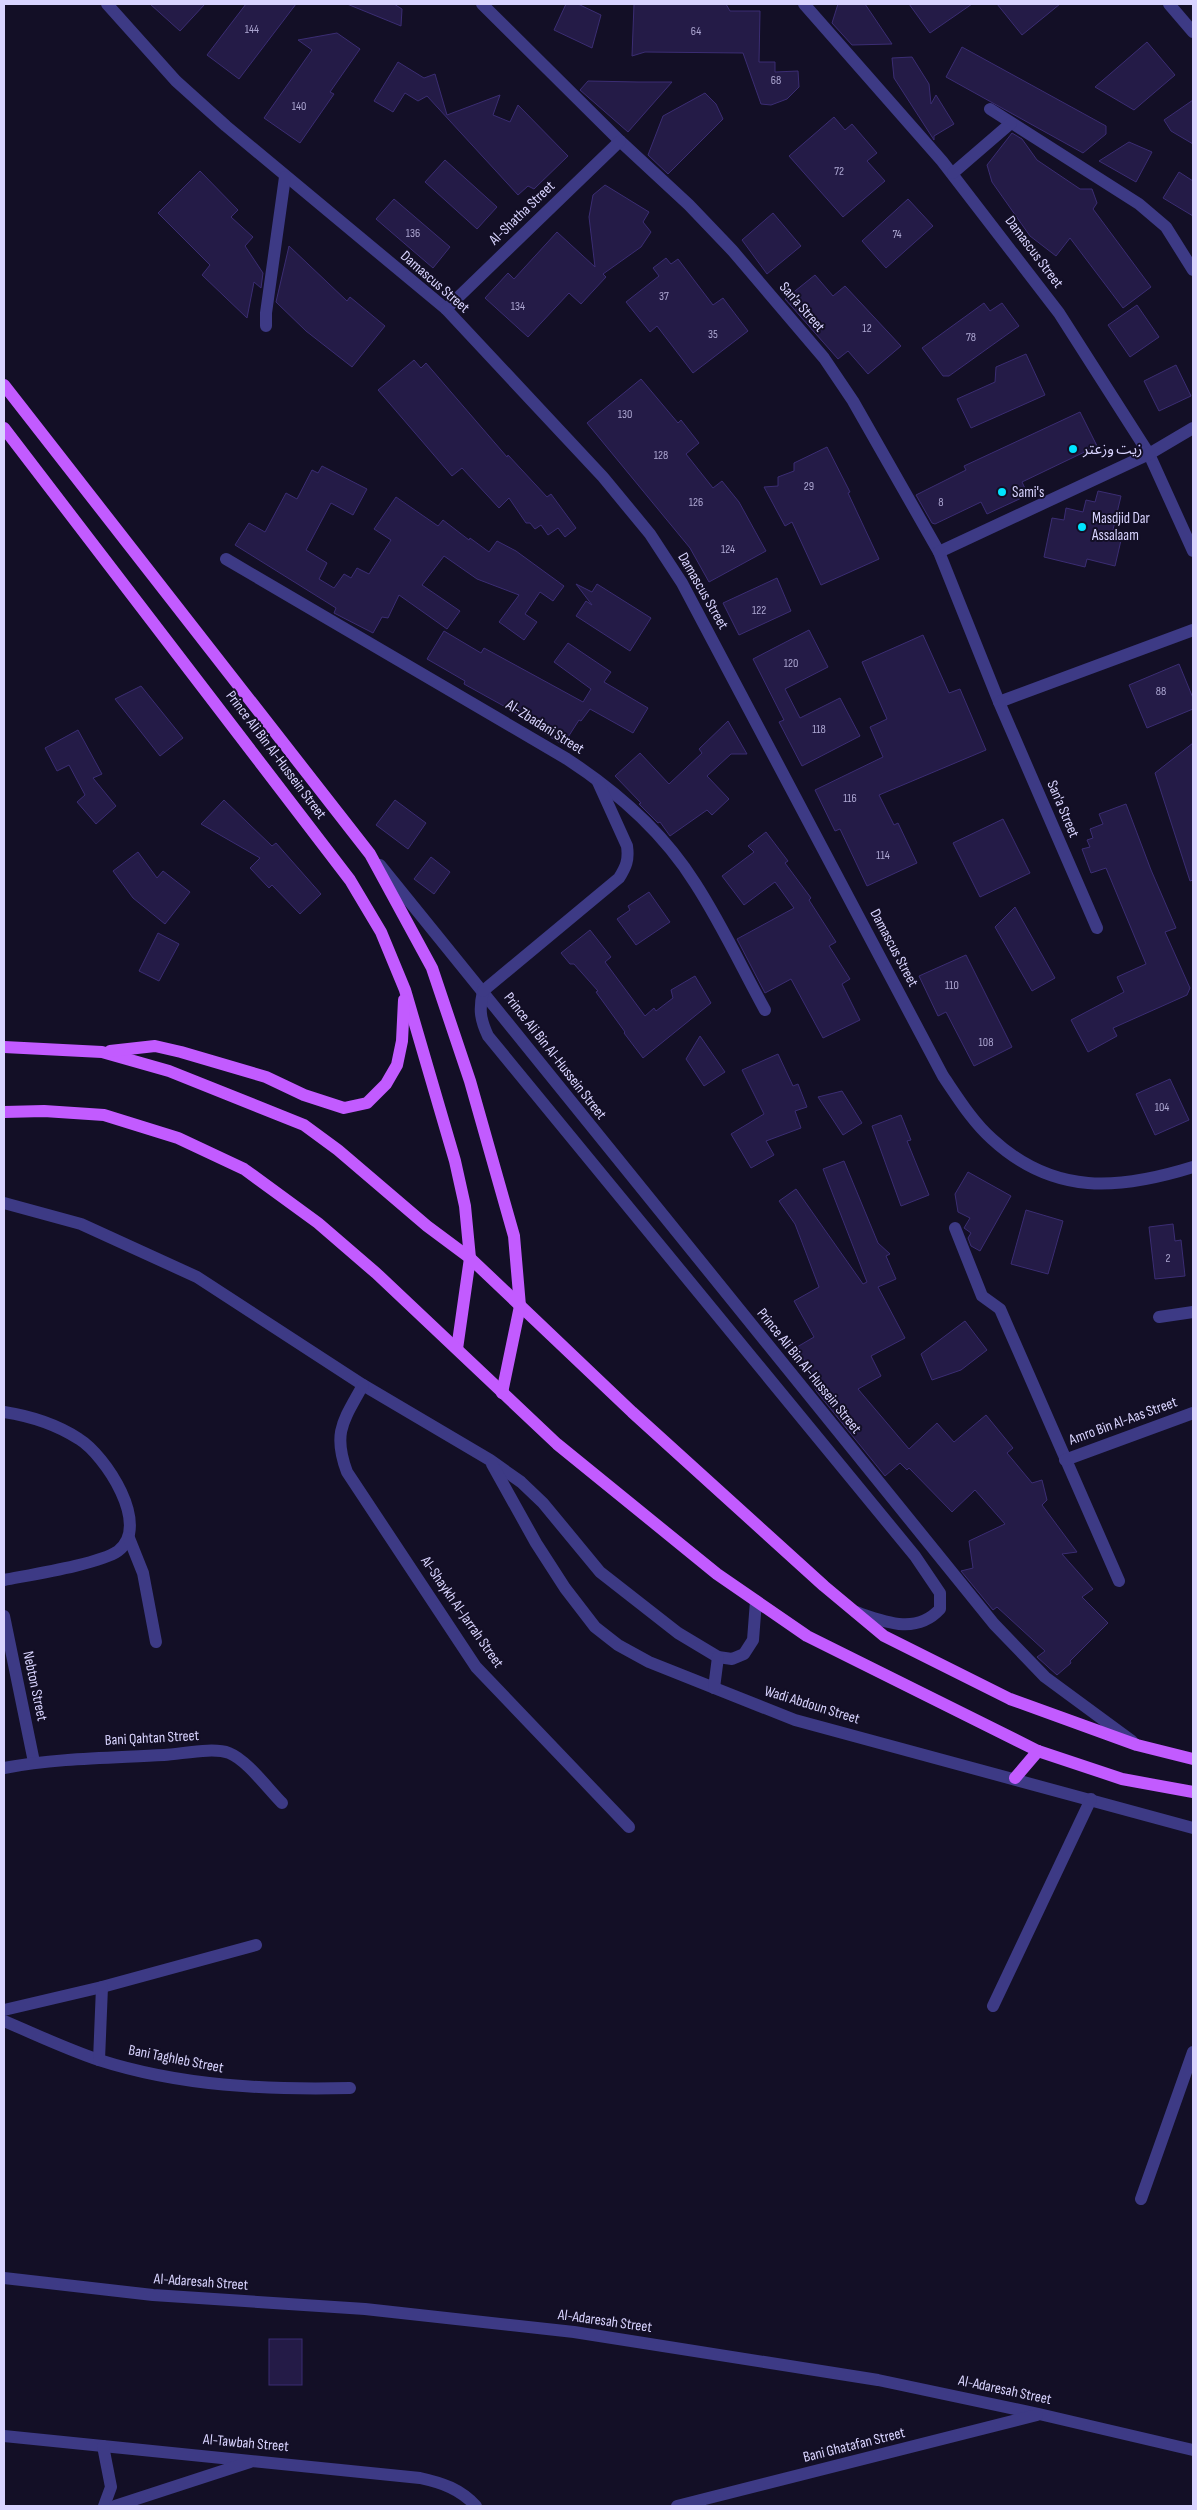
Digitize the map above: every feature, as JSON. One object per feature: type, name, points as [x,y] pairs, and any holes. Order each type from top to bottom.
[{"type":"main road","name":"Prince Ali Bin Al-Hussein Street","points":[[4,385],[370,854],[432,968],[470,1081],[504,1198],[517,1255],[520,1306],[502,1392]]},
{"type":"main road","name":"Prince Ali Bin Al-Hussein Street","points":[[4,428],[350,880],[380,932],[405,990],[455,1161],[465,1206],[470,1258],[457,1349]]},
{"type":"main road","points":[[102,1052],[155,1046],[228,1065],[344,1108],[367,1102],[386,1084],[397,1065],[402,1042],[405,990]]},
{"type":"main road","name":"Prince Ali Bin Al-Hussein Street","points":[[4,1047],[54,1048],[102,1052],[169,1071],[304,1125],[338,1150],[427,1226],[470,1258],[632,1412],[824,1586],[884,1636],[1010,1699],[1137,1745],[1193,1759]]},
{"type":"main road","points":[[4,1112],[44,1111],[104,1115],[178,1138],[244,1169],[318,1223],[457,1349],[557,1444],[718,1574],[807,1636],[1038,1752],[1122,1779],[1193,1792]]},
{"type":"main road","points":[[1015,1778],[1038,1752]]},
{"type":"street","name":"Damascus Street","points":[[107,4],[176,81],[285,177],[446,309],[603,477],[650,534],[682,583],[939,1067],[968,1112],[992,1139],[1025,1164],[1067,1180],[1094,1185],[1152,1180],[1193,1167]]},
{"type":"street","name":"San'a Street","points":[[482,4],[720,237],[824,358],[853,401],[939,552],[999,702],[1097,928]]},
{"type":"street","name":"Damascus Street","points":[[804,4],[953,173],[1060,312],[1149,454],[1193,551]]},
{"type":"street","points":[[1169,4],[1193,32]]},
{"type":"street","points":[[990,109],[1139,204],[1166,227],[1193,270]]},
{"type":"street","points":[[953,173],[1011,123]]},
{"type":"street","name":"Al-Shatha Street","points":[[446,309],[620,141]]},
{"type":"street","points":[[266,326],[266,313],[285,177]]},
{"type":"street","points":[[939,552],[1149,454],[1193,428]]},
{"type":"street","name":"Al-Zbadani Street","points":[[226,559],[502,720],[596,778],[629,805],[675,855],[695,883],[765,1010]]},
{"type":"street","points":[[999,702],[1193,630]]},
{"type":"street","points":[[483,991],[619,878],[626,868],[629,857],[627,846],[596,778]]},
{"type":"street","name":"Prince Ali Bin Al-Hussein Street","points":[[370,854],[483,991],[630,1177],[1000,1630],[1045,1676],[1137,1745]]},
{"type":"street","name":"Prince Ali Bin Al-Hussein Street","points":[[483,991],[479,1009],[480,1019],[488,1036],[915,1556],[940,1593],[940,1609],[932,1617],[911,1625],[893,1625],[856,1612]]},
{"type":"street","points":[[4,1203],[81,1224],[198,1277],[363,1385],[490,1460],[521,1482],[543,1503],[600,1572],[678,1633],[718,1657],[732,1659],[744,1654],[754,1640],[756,1601]]},
{"type":"street","points":[[955,1228],[982,1296],[1000,1309],[1119,1581]]},
{"type":"street","points":[[1159,1316],[1193,1312]]},
{"type":"street","name":"Al-Shaykh Al-Jarrah Street","points":[[363,1385],[343,1423],[339,1439],[340,1453],[347,1472],[476,1667],[629,1827]]},
{"type":"street","points":[[4,1412],[32,1416],[79,1439],[101,1459],[120,1490],[132,1522],[129,1538],[118,1551],[98,1559],[4,1580]]},
{"type":"street","name":"Amro Bin Al-Aas Street","points":[[1065,1460],[1193,1413]]},
{"type":"street","name":"Wadi Abdoun Street","points":[[490,1460],[541,1550],[565,1588],[595,1627],[618,1645],[650,1662],[795,1720],[1015,1778],[1193,1828]]},
{"type":"street","points":[[129,1538],[143,1573],[156,1642]]},
{"type":"street","name":"Nebton Street","points":[[4,1616],[34,1762]]},
{"type":"street","points":[[714,1688],[718,1657]]},
{"type":"street","name":"Bani Qahtan Street","points":[[4,1768],[34,1762],[206,1752],[229,1753],[248,1767],[282,1803]]},
{"type":"street","points":[[993,2006],[1091,1799]]},
{"type":"street","points":[[4,2010],[256,1945]]},
{"type":"street","points":[[99,2060],[102,1986]]},
{"type":"street","name":"Bani Taghleb Street","points":[[4,2021],[99,2060],[218,2085],[287,2089],[350,2088]]},
{"type":"street","points":[[1141,2199],[1193,2052]]},
{"type":"street","name":"Al-Adaresah Street","points":[[4,2278],[153,2295],[365,2309],[574,2332],[878,2380],[1039,2414],[1193,2450]]},
{"type":"street","name":"Bani Ghatafan Street","points":[[676,2506],[1039,2414]]},
{"type":"street","name":"Al-Tawbah Street","points":[[4,2436],[420,2478],[445,2483],[461,2493],[476,2506]]},
{"type":"street","points":[[103,2446],[111,2487],[104,2506]]},
{"type":"street","points":[[115,2506],[256,2460]]},
{"type":"building","points":[[150,4],[205,4],[180,31]]},
{"type":"building","points":[[246,4],[296,4],[239,79],[207,55]]},
{"type":"building","points":[[347,4],[394,4],[402,9],[401,26]]},
{"type":"building","points":[[566,4],[578,4],[601,15],[592,48],[554,30]]},
{"type":"building","points":[[634,4],[726,4],[730,11],[760,11],[759,62],[775,62],[775,72],[798,71],[799,87],[787,99],[771,105],[761,104],[743,53],[645,52],[632,56]]},
{"type":"building","points":[[838,4],[865,4],[892,44],[852,45],[832,23]]},
{"type":"building","points":[[909,4],[972,4],[930,33]]},
{"type":"building","points":[[997,4],[1060,4],[1022,35]]},
{"type":"building","points":[[337,33],[360,49],[330,92],[334,94],[300,143],[264,118],[312,50],[298,40]]},
{"type":"building","points":[[1147,42],[1175,75],[1134,110],[1095,87]]},
{"type":"building","points":[[962,47],[1106,126],[1106,134],[1083,153],[946,77]]},
{"type":"building","points":[[912,57],[929,84],[931,104],[936,95],[954,124],[934,136],[934,140],[894,78],[892,58]]},
{"type":"building","points":[[398,62],[424,78],[435,74],[447,115],[500,95],[493,115],[510,122],[518,105],[568,156],[534,189],[528,186],[518,195],[427,96],[418,101],[405,93],[393,112],[374,101]]},
{"type":"building","points":[[588,81],[672,82],[628,132],[580,90]]},
{"type":"building","points":[[705,93],[716,104],[723,119],[668,174],[648,155],[663,116]]},
{"type":"building","points":[[1193,100],[1193,144],[1171,131],[1164,120]]},
{"type":"building","points":[[834,117],[845,130],[852,124],[877,153],[867,161],[885,181],[843,217],[789,156]]},
{"type":"building","points":[[1012,133],[1022,139],[1037,160],[1080,189],[1092,189],[1097,203],[1093,209],[1151,287],[1123,308],[1070,238],[1056,256],[1030,236],[992,182],[987,165]]},
{"type":"building","points":[[1129,142],[1152,152],[1136,182],[1099,161]]},
{"type":"building","points":[[445,160],[497,207],[477,229],[425,182]]},
{"type":"building","points":[[200,171],[238,210],[231,217],[253,237],[245,246],[263,273],[261,288],[254,282],[247,318],[202,275],[210,265],[158,213]]},
{"type":"building","points":[[1179,172],[1193,181],[1193,216],[1163,198]]},
{"type":"building","points":[[605,185],[649,212],[643,222],[651,232],[641,247],[603,274],[606,277],[581,304],[569,293],[528,337],[485,298],[508,273],[514,279],[557,232],[595,267],[589,217],[593,195]]},
{"type":"building","points":[[394,199],[450,247],[433,268],[376,219]]},
{"type":"building","points":[[908,199],[933,226],[886,268],[862,241]]},
{"type":"building","points":[[773,213],[801,246],[767,274],[742,240]]},
{"type":"building","points":[[289,246],[347,301],[350,297],[385,326],[352,367],[306,331],[276,302]]},
{"type":"building","points":[[666,258],[671,264],[678,259],[713,305],[723,298],[748,331],[693,373],[657,326],[650,332],[626,302],[659,276],[653,268]]},
{"type":"building","points":[[815,275],[833,296],[845,286],[901,346],[868,374],[848,351],[838,359],[785,299]]},
{"type":"building","points":[[984,303],[990,311],[1002,303],[1019,326],[949,376],[943,376],[922,348]]},
{"type":"building","points":[[1137,305],[1159,337],[1130,357],[1108,325]]},
{"type":"building","points":[[1026,354],[1045,395],[971,428],[957,399],[995,382],[996,367]]},
{"type":"building","points":[[414,360],[421,368],[426,363],[507,457],[508,455],[547,497],[551,494],[576,528],[565,537],[558,528],[548,535],[541,525],[535,529],[530,523],[526,523],[509,498],[499,508],[462,468],[452,476],[378,390]]},
{"type":"building","points":[[1176,365],[1191,396],[1159,411],[1144,381]]},
{"type":"building","points":[[641,379],[678,423],[681,420],[699,443],[686,454],[713,488],[722,481],[739,502],[766,551],[709,582],[690,548],[587,423]]},
{"type":"building","points":[[1080,412],[1097,446],[1022,482],[1028,495],[987,514],[981,502],[935,524],[932,523],[916,495],[966,470],[964,466]]},
{"type":"building","points":[[827,447],[850,492],[848,493],[879,559],[821,585],[792,522],[785,526],[764,487],[778,486],[778,477],[794,471],[794,463]]},
{"type":"building","points":[[322,466],[367,489],[353,515],[331,503],[306,550],[327,563],[319,579],[334,588],[344,574],[351,578],[357,568],[369,574],[391,540],[374,529],[396,497],[438,526],[443,520],[469,540],[470,538],[489,552],[497,541],[516,551],[564,586],[553,601],[540,592],[525,614],[537,622],[524,640],[499,622],[519,595],[477,579],[444,556],[422,585],[460,611],[447,629],[399,595],[388,618],[382,617],[373,633],[334,613],[336,608],[235,545],[249,523],[265,532],[286,493],[297,499],[312,470],[318,473]]},
{"type":"building","name":"Masdjid Dar Assalaam","points":[[1098,491],[1121,496],[1112,534],[1122,536],[1115,566],[1087,559],[1085,567],[1044,557],[1052,518],[1064,520],[1066,508],[1083,512],[1086,500],[1095,502]]},
{"type":"building","points":[[777,578],[791,611],[739,635],[723,603]]},
{"type":"building","points":[[576,584],[592,592],[597,584],[651,618],[630,651],[576,616],[586,601],[592,605]]},
{"type":"building","points":[[809,630],[828,667],[785,689],[800,718],[840,698],[860,736],[802,766],[779,722],[784,720],[753,659]]},
{"type":"building","points":[[444,631],[481,653],[484,648],[583,702],[591,689],[554,662],[568,643],[611,672],[604,682],[648,708],[633,733],[590,709],[581,721],[579,720],[563,745],[536,728],[538,725],[464,684],[465,681],[427,659]]},
{"type":"building","points":[[923,635],[949,693],[960,689],[986,750],[879,795],[894,825],[898,823],[917,863],[867,886],[840,829],[835,831],[815,790],[883,757],[870,727],[887,719],[862,662]]},
{"type":"building","points":[[1179,664],[1193,698],[1193,709],[1147,728],[1129,685]]},
{"type":"building","points":[[141,686],[183,738],[160,756],[115,699]]},
{"type":"building","points":[[728,721],[747,754],[731,754],[707,776],[729,799],[712,815],[707,810],[670,836],[660,822],[658,823],[639,804],[641,803],[615,776],[640,753],[669,784],[702,753],[699,749]]},
{"type":"building","points":[[78,730],[102,774],[93,778],[116,806],[96,824],[77,802],[85,795],[69,765],[57,771],[45,748]]},
{"type":"building","points":[[1193,743],[1193,880],[1190,881],[1155,773]]},
{"type":"building","points":[[224,800],[272,846],[276,843],[321,894],[300,914],[272,885],[269,888],[250,868],[260,858],[201,824]]},
{"type":"building","points":[[395,800],[426,823],[408,849],[376,825]]},
{"type":"building","points":[[1126,804],[1176,928],[1165,932],[1190,988],[1187,995],[1113,1028],[1117,1036],[1088,1052],[1071,1020],[1124,992],[1117,977],[1146,964],[1106,868],[1091,873],[1082,849],[1090,847],[1087,840],[1093,838],[1090,829],[1103,824],[1099,814]]},
{"type":"building","points":[[1003,819],[1030,873],[980,897],[953,843]]},
{"type":"building","points":[[766,832],[788,861],[785,863],[811,898],[809,900],[836,942],[829,946],[850,979],[842,984],[860,1020],[823,1038],[791,979],[765,993],[737,939],[794,908],[775,882],[744,905],[722,876],[754,852],[748,846]]},
{"type":"building","points":[[138,852],[157,878],[163,871],[190,892],[165,924],[133,898],[113,871]]},
{"type":"building","points":[[431,857],[450,872],[434,894],[414,879]]},
{"type":"building","points":[[649,892],[670,922],[636,945],[617,919],[630,910],[628,906]]},
{"type":"building","points":[[1015,907],[1055,978],[1032,991],[995,927]]},
{"type":"building","points":[[590,930],[611,957],[605,962],[645,1016],[654,1008],[656,1011],[673,998],[671,990],[695,976],[711,1003],[643,1058],[596,992],[598,991],[574,964],[570,964],[561,953]]},
{"type":"building","points":[[158,933],[179,944],[159,981],[139,971]]},
{"type":"building","points":[[966,955],[1012,1047],[974,1066],[946,1012],[938,1016],[919,976]]},
{"type":"building","points":[[700,1036],[725,1072],[704,1086],[686,1059]]},
{"type":"building","points":[[778,1054],[793,1086],[798,1084],[807,1107],[795,1111],[801,1128],[766,1141],[774,1155],[751,1168],[731,1134],[764,1114],[742,1070]]},
{"type":"building","points":[[1170,1079],[1189,1120],[1155,1135],[1136,1094]]},
{"type":"building","points":[[842,1091],[862,1123],[843,1135],[818,1097]]},
{"type":"building","points":[[901,1115],[911,1140],[907,1141],[929,1195],[901,1206],[872,1126]]},
{"type":"building","points":[[844,1161],[878,1243],[890,1254],[886,1256],[896,1279],[878,1287],[905,1338],[871,1356],[881,1376],[858,1389],[909,1449],[937,1423],[954,1442],[986,1415],[1013,1448],[1007,1453],[1032,1483],[1042,1480],[1047,1500],[1042,1505],[1077,1552],[1062,1554],[1093,1589],[1082,1597],[1108,1623],[1070,1661],[1071,1663],[1057,1675],[1037,1657],[1045,1651],[997,1607],[993,1610],[961,1571],[973,1568],[969,1541],[1005,1524],[975,1490],[952,1512],[909,1468],[907,1470],[900,1463],[885,1476],[817,1392],[808,1376],[812,1374],[797,1347],[814,1337],[794,1301],[819,1287],[795,1224],[779,1201],[796,1189],[863,1284],[867,1282],[823,1169]]},
{"type":"building","points":[[968,1172],[1011,1196],[980,1251],[971,1246],[968,1238],[971,1233],[964,1228],[970,1218],[958,1212],[955,1194]]},
{"type":"building","points":[[1026,1210],[1063,1221],[1048,1274],[1011,1264]]},
{"type":"building","points":[[1173,1224],[1175,1241],[1181,1240],[1185,1276],[1155,1279],[1149,1227]]},
{"type":"building","points":[[965,1321],[987,1350],[961,1370],[932,1380],[921,1354]]},
{"type":"building","points":[[269,2339],[302,2339],[302,2385],[269,2385]]},
{"type":"place","name":"زيت وزعتر","points":[[1073,449]]},
{"type":"place","name":"Sami's","points":[[1002,492]]},
{"type":"place","name":"Masdjid Dar Assalaam","points":[[1082,527]]}]
